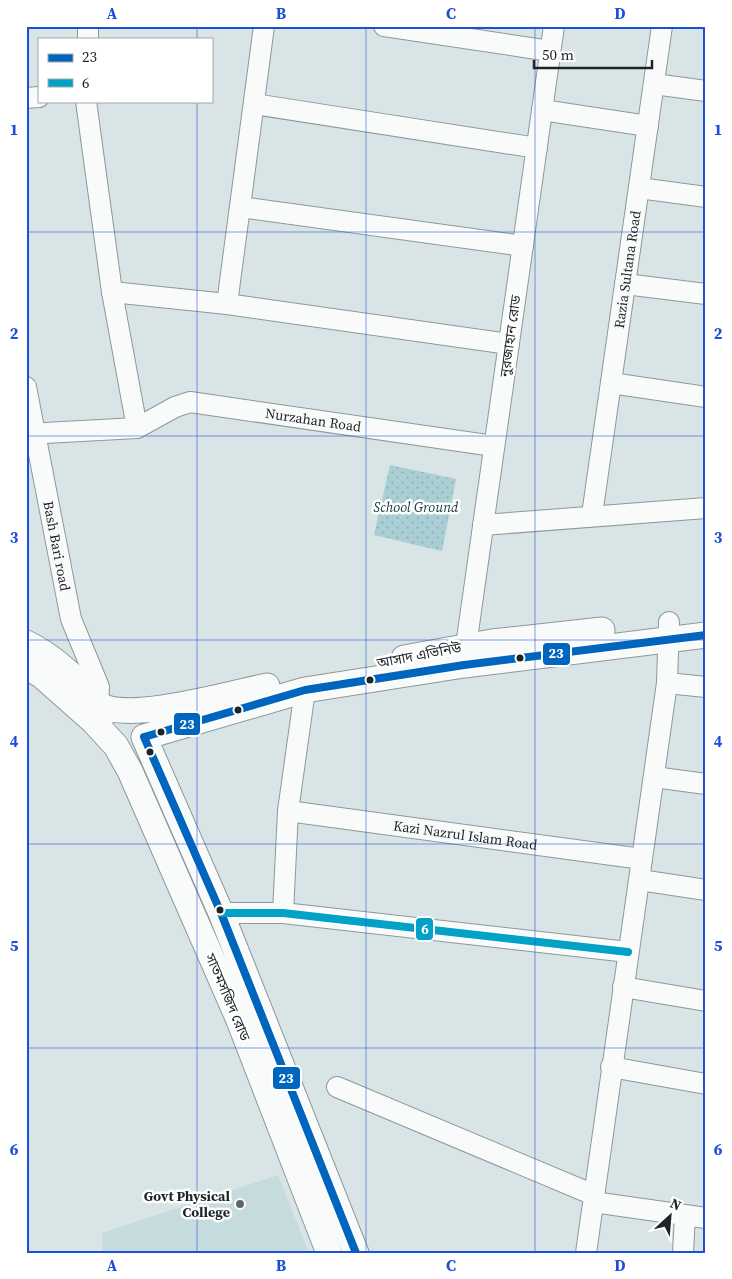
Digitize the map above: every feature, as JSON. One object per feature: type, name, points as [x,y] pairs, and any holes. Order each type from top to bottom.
[{"type":"main road","name":"আসাদ এভিনিউ","points":[[100,711],[135,711],[465,655],[670,630],[706,619]]},
{"type":"main road","name":"আসাদ এভিনিউ","points":[[670,630],[706,635]]},
{"type":"main road","name":"সাতমসজিদ রোড","points":[[29,646],[87,690],[100,711],[130,771],[238,1018],[329,1253]]},
{"type":"main road","name":"আসাদ এভিনিউ","points":[[116,746],[305,690],[465,655]]},
{"type":"main road","name":"সাতমসজিদ রোড","points":[[135,711],[148,735],[221,913],[356,1253]]},
{"type":"street","points":[[227,304],[264,26]]},
{"type":"street","points":[[384,26],[550,51]]},
{"type":"street","name":"নুরজাহান রোড","points":[[465,655],[554,26]]},
{"type":"street","name":"Razia Sultana Road","points":[[592,515],[662,26]]},
{"type":"street","points":[[654,84],[706,92]]},
{"type":"street","points":[[30,433],[137,428],[112,292],[86,102]]},
{"type":"street","points":[[254,104],[537,148]]},
{"type":"street","points":[[542,110],[648,126]]},
{"type":"street","points":[[639,188],[706,197]]},
{"type":"street","points":[[240,207],[522,246]]},
{"type":"street","points":[[625,284],[706,294]]},
{"type":"street","points":[[112,292],[227,304],[509,344]]},
{"type":"street","points":[[611,383],[706,397]]},
{"type":"street","name":"Bash Bari road","points":[[26,387],[30,433],[71,618],[99,687],[100,711]]},
{"type":"street","name":"Nurzahan Road","points":[[137,428],[175,407],[190,402],[205,402],[494,446]]},
{"type":"street","points":[[483,525],[592,515],[706,508]]},
{"type":"street","points":[[586,1253],[667,683],[670,630]]},
{"type":"street","points":[[667,683],[706,687]]},
{"type":"street","points":[[283,913],[288,811],[305,690]]},
{"type":"street","points":[[654,777],[706,784]]},
{"type":"street","name":"Kazi Nazrul Islam Road","points":[[288,811],[642,859]]},
{"type":"street","points":[[640,880],[706,890]]},
{"type":"street","points":[[221,913],[283,913],[628,952]]},
{"type":"street","points":[[623,987],[706,1001]]},
{"type":"street","points":[[611,1067],[706,1084]]},
{"type":"street","points":[[337,1087],[594,1199],[685,1216],[706,1218]]},
{"type":"street","points":[[683,1253],[685,1216]]},
{"type":"shaded area","name":"Govt Physical College","points":[[278,1175],[309,1253],[103,1253],[102,1233]]},
{"type":"green space","name":"School Ground","points":[[390,465],[456,479],[442,551],[374,535]]},
{"type":"transit line","name":"23","points":[[356,1253],[221,913],[144,737],[305,690],[464,665],[706,635]]},
{"type":"transit line","name":"6","points":[[221,913],[283,913],[628,952]]},
{"type":"place","name":"Govt Physical College","points":[[240,1204]]}]
